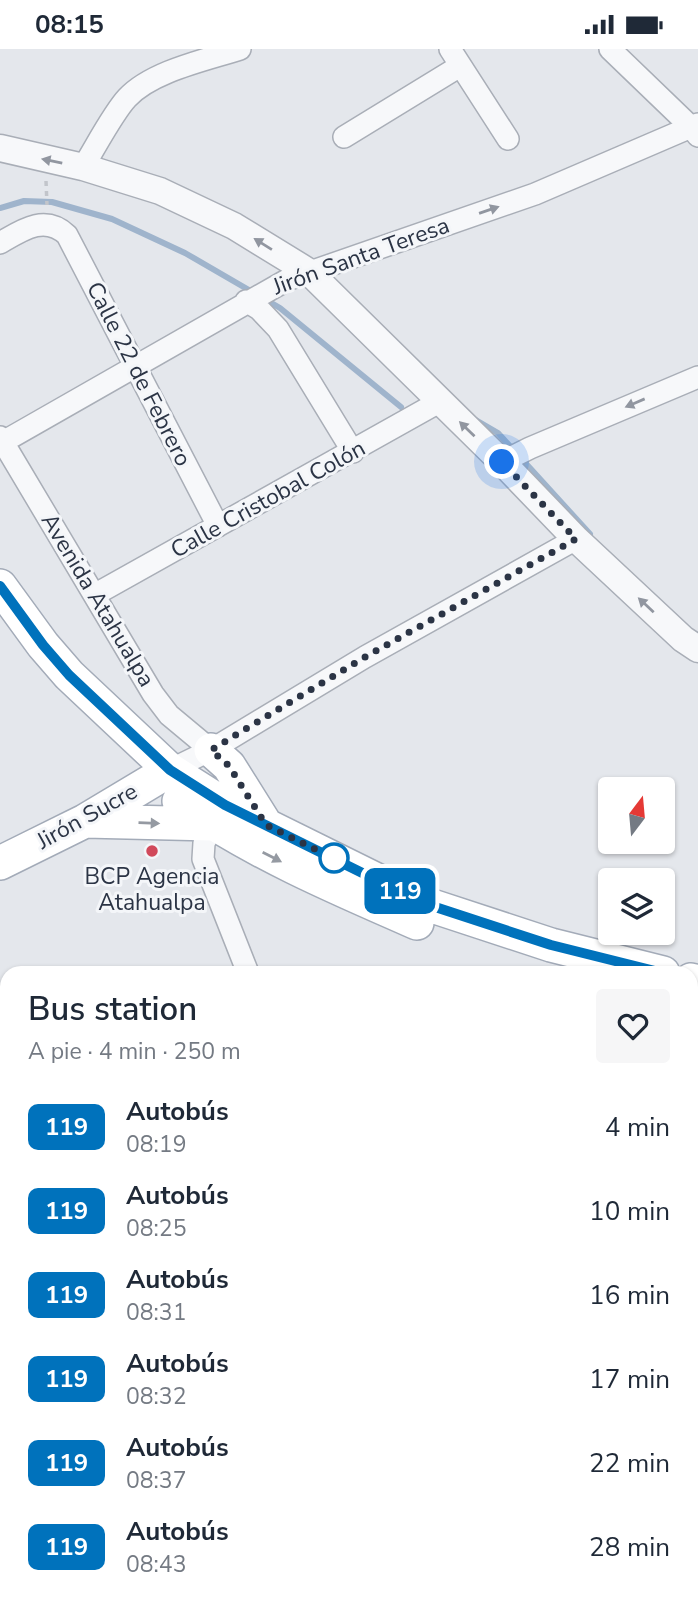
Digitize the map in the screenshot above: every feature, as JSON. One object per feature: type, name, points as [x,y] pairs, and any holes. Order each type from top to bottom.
[{"type":"main road","points":[[0,586],[43,645],[160,776]]},
{"type":"main road","points":[[0,623],[53,687],[160,776],[293,868],[418,923],[554,966]]},
{"type":"main road","points":[[211,750],[229,766],[266,825]]},
{"type":"main road","name":"Jirón Sucre","points":[[0,863],[85,821],[160,776]]},
{"type":"main road","points":[[85,821],[219,815],[266,825],[423,903],[551,945],[635,966]]},
{"type":"street","points":[[83,167],[127,99],[147,83],[181,68],[240,49]]},
{"type":"street","points":[[610,49],[696,129]]},
{"type":"street","points":[[344,137],[455,58],[508,139]]},
{"type":"street","name":"Jirón Santa Teresa","points":[[1,440],[135,368],[271,287],[535,194],[696,129]]},
{"type":"street","points":[[0,148],[83,167],[160,191],[234,226],[309,272],[439,403],[506,460],[576,539],[683,639],[698,649]]},
{"type":"street","points":[[0,243],[51,218]]},
{"type":"street","name":"Calle 22 de Febrero","points":[[51,218],[67,235],[218,526]]},
{"type":"street","points":[[247,301],[278,328],[354,452]]},
{"type":"street","points":[[506,460],[698,377]]},
{"type":"street","name":"Calle Cristobal Colón","points":[[96,594],[439,403]]},
{"type":"street","name":"Avenida Atahualpa","points":[[1,440],[96,594],[153,694],[169,715],[211,750]]},
{"type":"street","name":"Jirón Sucre","points":[[160,776],[211,750],[365,657],[576,539]]},
{"type":"street","points":[[219,815],[204,843],[203,859],[245,966]]},
{"type":"path","points":[[46,179],[51,218]]},
{"type":"waterway","points":[[0,208],[24,201],[52,202],[112,219],[185,253],[280,308],[401,407]]},
{"type":"waterway","points":[[474,419],[498,433],[590,534]]},
{"type":"bus line","name":"119","points":[[0,586],[8,600],[69,675],[170,770],[225,805],[423,903],[551,945],[635,966]]},
{"type":"place","name":"BCP Agencia Atahualpa","points":[[152,851]]},
{"type":"route","points":[[334,858],[341,862],[266,825],[229,766],[211,750],[365,657],[576,539],[502,462]]}]
